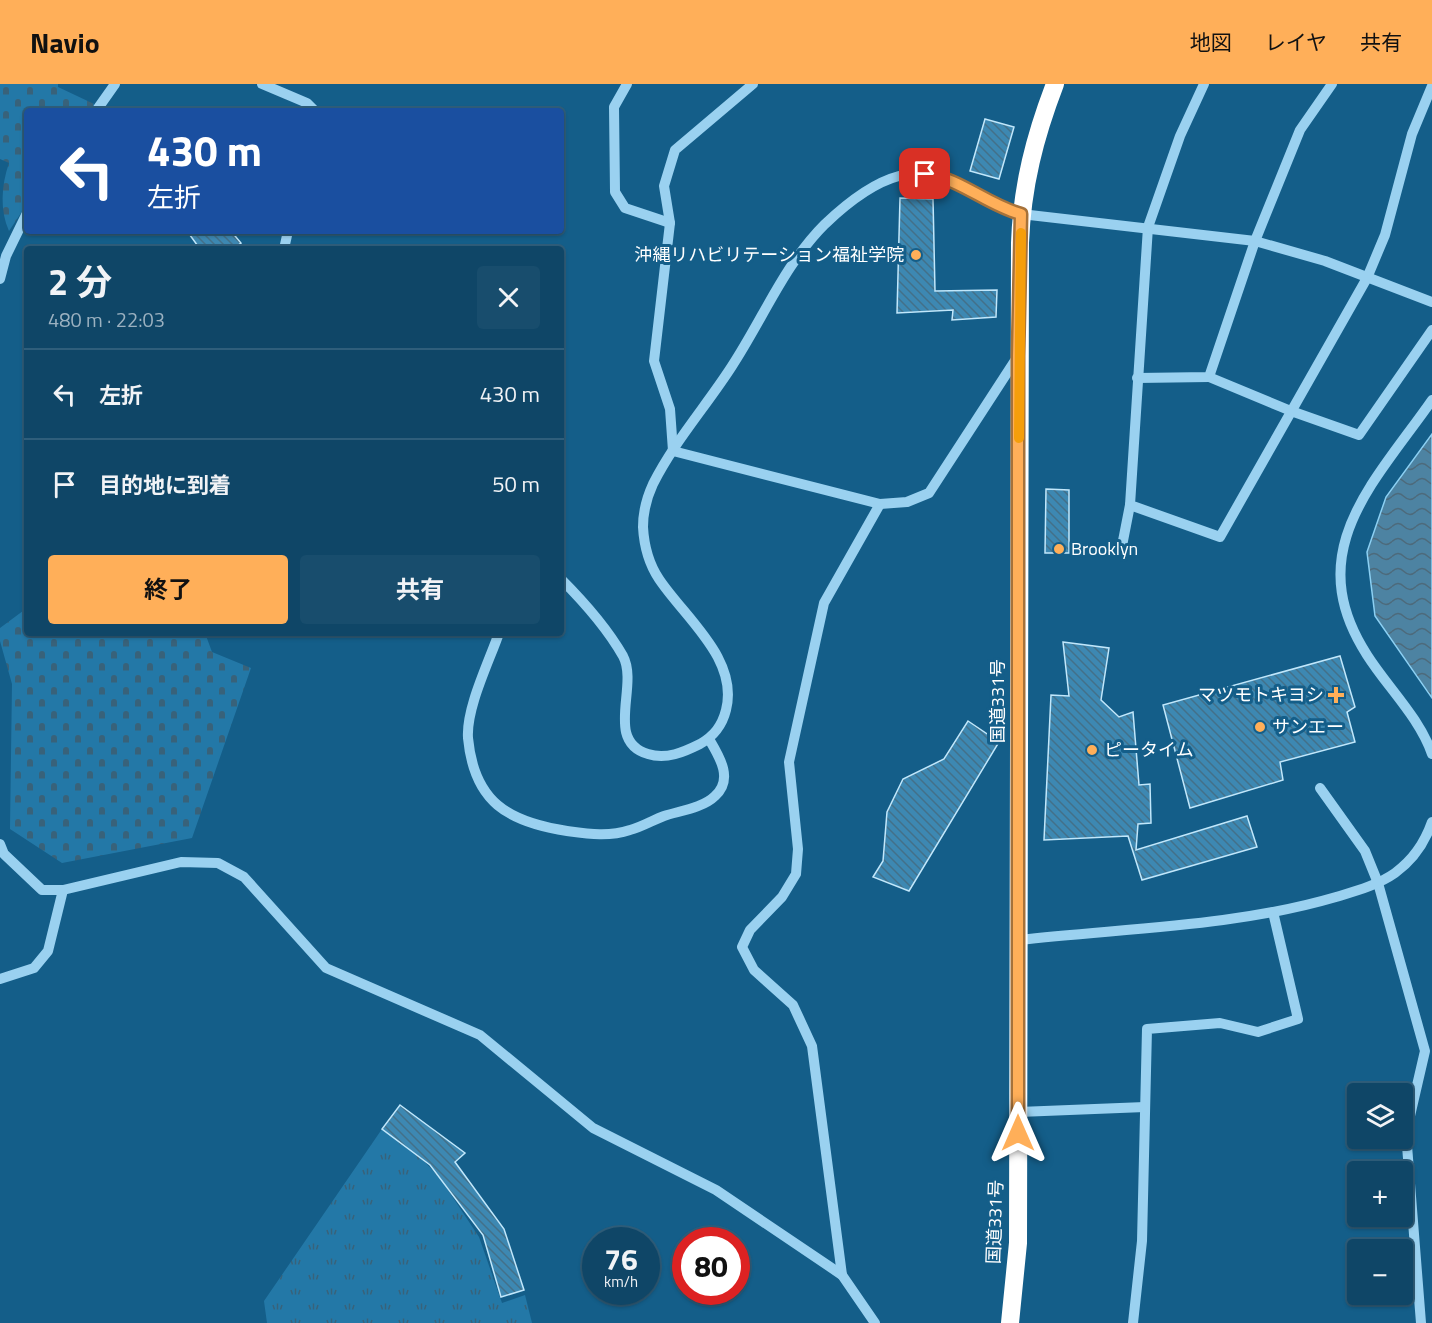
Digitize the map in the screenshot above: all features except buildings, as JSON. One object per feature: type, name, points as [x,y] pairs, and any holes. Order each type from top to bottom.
[{"type":"highway","name":"国道331号","points":[[1010,1323],[1018,1243],[1018,356],[1021,214],[1034,141],[1055,84]]},
{"type":"street","points":[[98,108],[115,84]]},
{"type":"street","points":[[262,84],[307,103],[312,108]]},
{"type":"street","points":[[627,84],[614,107],[615,192],[625,208],[670,223]]},
{"type":"street","points":[[673,451],[670,409],[654,361],[670,223],[664,186],[675,150],[753,84]]},
{"type":"street","points":[[1121,551],[1130,505],[1148,227],[1180,136],[1204,84]]},
{"type":"street","points":[[1209,377],[1255,241],[1300,130],[1332,84]]},
{"type":"street","points":[[1130,505],[1220,537],[1291,411],[1322,362],[1367,278],[1385,235],[1412,134],[1432,86]]},
{"type":"street","points":[[564,582],[586,605],[625,659],[627,696],[624,730],[632,745],[648,754],[679,755],[709,739],[720,727],[725,714],[729,696],[726,671],[658,577],[645,542],[646,503],[652,487],[673,451],[739,355],[790,264],[825,225],[854,201],[891,179],[925,174],[958,184],[999,207],[1021,214],[1255,241],[1325,261],[1432,302]]},
{"type":"street","points":[[0,279],[6,256],[24,219]]},
{"type":"street","points":[[1137,378],[1209,377],[1291,411],[1359,435],[1432,330]]},
{"type":"street","points":[[673,451],[880,504],[907,502],[929,493],[1018,356]]},
{"type":"street","points":[[1432,400],[1352,517],[1343,540],[1339,580],[1345,610],[1354,633],[1422,732],[1432,754]]},
{"type":"street","points":[[842,1275],[812,1046],[793,1005],[754,970],[742,947],[750,930],[782,897],[796,874],[798,849],[789,762],[824,603],[880,504]]},
{"type":"street","points":[[498,636],[472,709],[468,736],[473,765],[480,783],[493,801],[510,816],[536,826],[599,835],[630,830],[702,803],[716,796],[724,782],[723,763],[709,739]]},
{"type":"street","points":[[1320,788],[1365,851],[1378,883],[1425,1051],[1406,1133],[1421,1323]]},
{"type":"street","points":[[1018,940],[1274,912],[1321,901],[1378,883],[1395,874],[1413,857],[1431,826]]},
{"type":"street","points":[[0,844],[4,854],[42,890],[63,890],[181,862],[218,863],[244,877],[326,968],[480,1035],[593,1128],[716,1190],[842,1275],[875,1323]]},
{"type":"street","points":[[0,979],[34,968],[48,951],[63,890]]},
{"type":"street","points":[[1133,1323],[1142,1241],[1147,1029],[1220,1023],[1258,1032],[1298,1019],[1274,912]]},
{"type":"street","points":[[1019,1112],[1145,1107]]},
{"type":"green space","points":[[0,84],[58,84],[58,87],[94,104],[92,108],[24,108],[24,208],[9,231],[4,215],[3,198],[4,181],[9,163],[0,159]]},
{"type":"green space","points":[[24,610],[24,636],[206,636],[212,652],[251,668],[192,838],[62,863],[10,829],[12,684],[0,641],[0,628]]},
{"type":"green space","points":[[382,1129],[422,1159],[440,1178],[479,1237],[502,1303],[525,1295],[532,1323],[267,1323],[264,1301]]},
{"type":"water","points":[[1432,434],[1432,698],[1375,616],[1367,552],[1386,497]]},
{"type":"slow traffic","points":[[1019,438],[1021,233]]},
{"type":"place","name":"沖縄リハビリテーション福祉学院","points":[[916,255]]},
{"type":"place","name":"Brooklyn","points":[[1059,549]]},
{"type":"place","name":"マツモトキヨシ","points":[[1336,695]]},
{"type":"place","name":"サンエー","points":[[1260,727]]},
{"type":"place","name":"ピータイム","points":[[1092,750]]},
{"type":"route","points":[[925,174],[958,184],[999,207],[1021,214],[1018,356],[1020,610],[1018,1133]]}]
